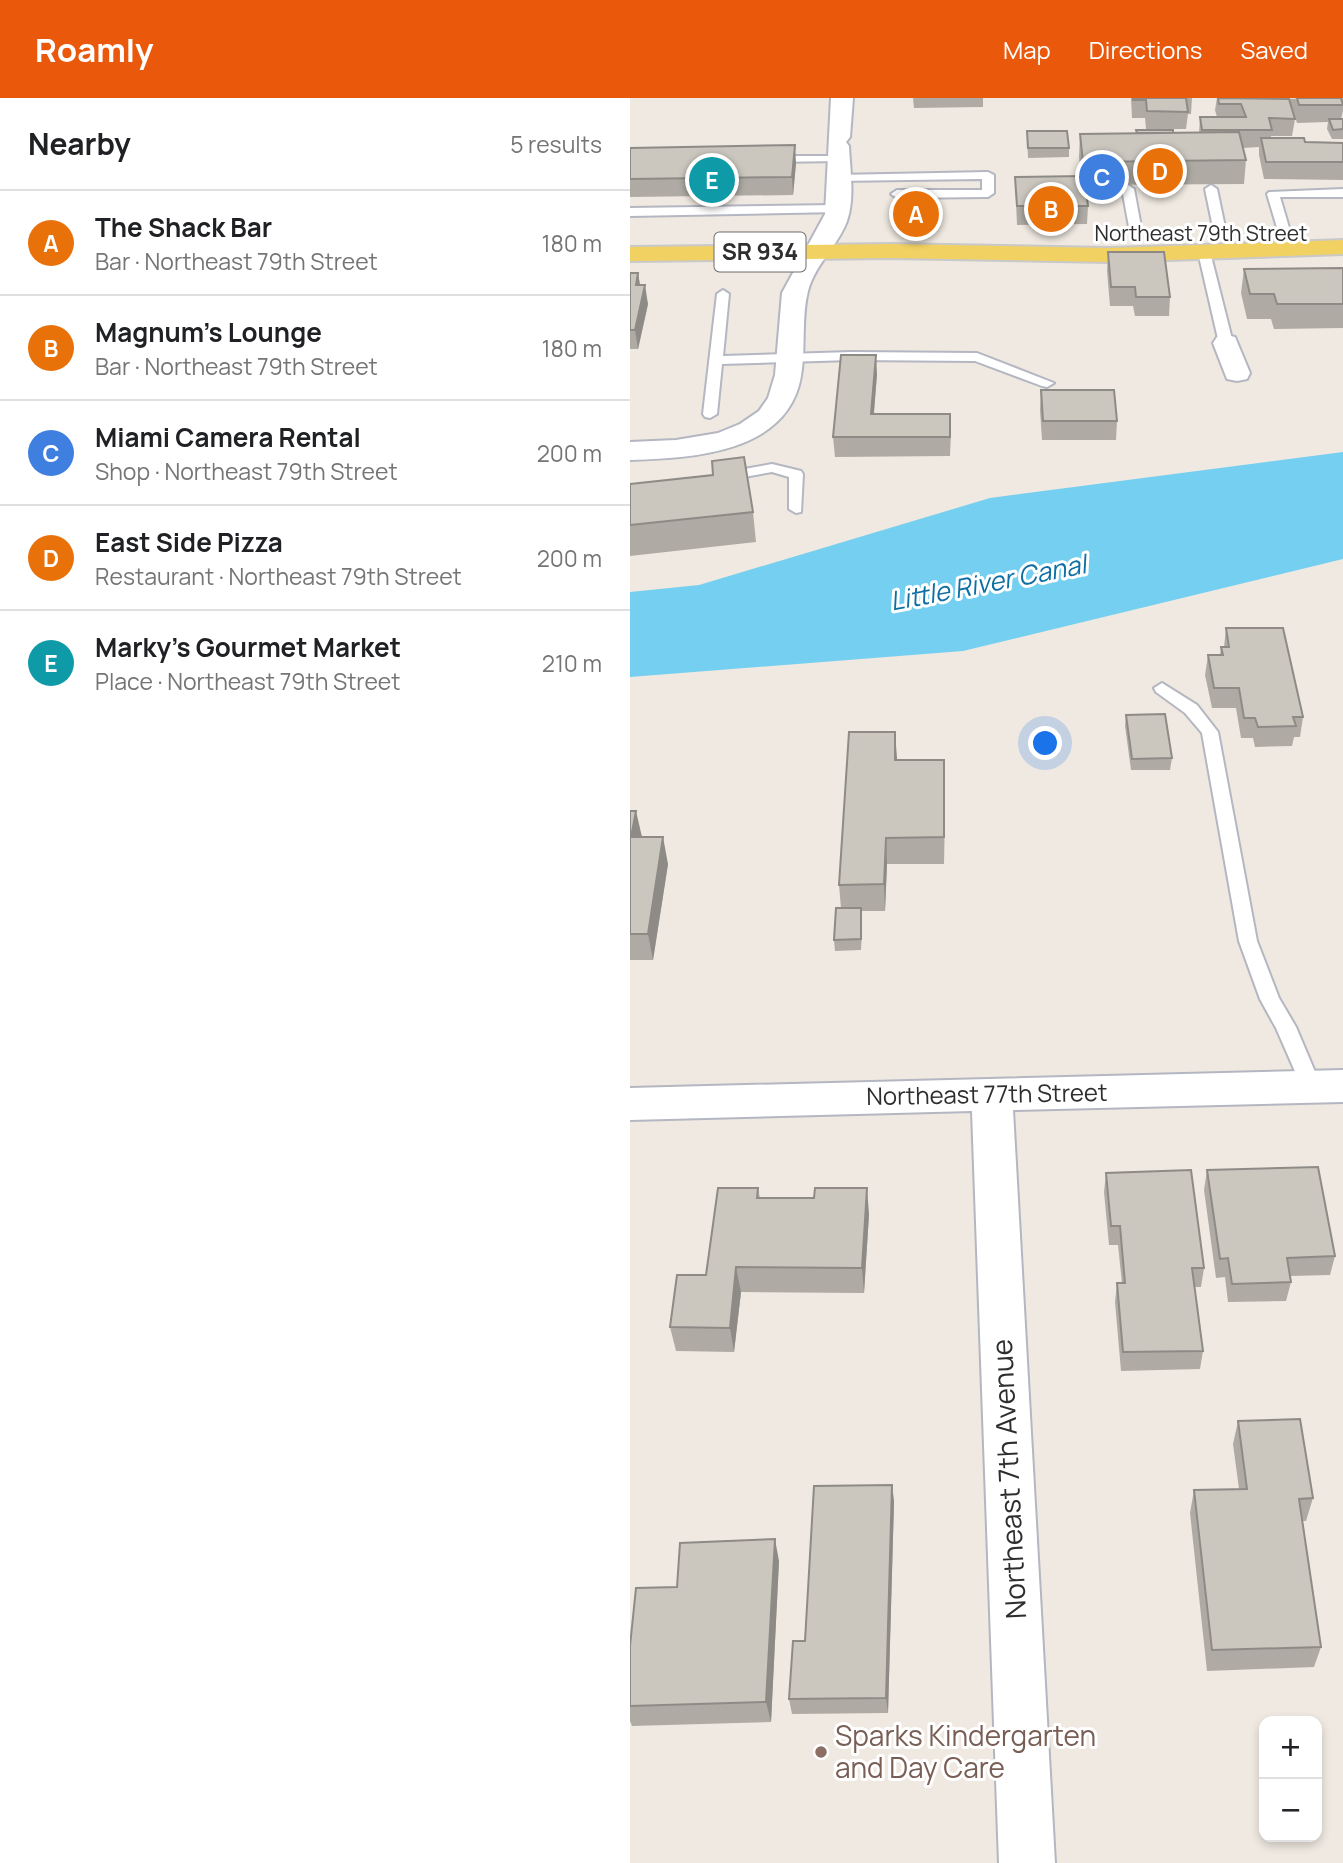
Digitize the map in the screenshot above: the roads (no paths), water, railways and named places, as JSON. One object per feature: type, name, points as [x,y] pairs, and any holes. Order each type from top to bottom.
[{"type":"main road","name":"Northeast 79th Street","points":[[891,251],[1045,234],[1284,231],[1343,237]]},
{"type":"main road","name":"Northeast 79th Street","points":[[630,254],[891,251],[1110,255],[1343,247]]},
{"type":"street","points":[[630,451],[696,446],[726,440],[768,419],[782,401],[788,379],[796,285],[836,219],[842,98]]},
{"type":"street","points":[[1226,343],[1237,373]]},
{"type":"street","name":"Northeast 77th Street","points":[[630,1104],[1327,1086]]},
{"type":"street","name":"Northeast 7th Avenue","points":[[992,1095],[1027,1863]]},
{"type":"lane","points":[[764,160],[838,155],[988,176],[988,194],[897,194]]},
{"type":"lane","points":[[1128,188],[1136,232]]},
{"type":"lane","points":[[1212,189],[1220,232]]},
{"type":"lane","points":[[1284,231],[1273,194],[1343,193]]},
{"type":"lane","points":[[630,212],[836,209]]},
{"type":"lane","points":[[1204,252],[1226,343]]},
{"type":"lane","points":[[710,414],[723,294]]},
{"type":"lane","points":[[716,360],[977,357],[1047,383]]},
{"type":"lane","points":[[705,479],[772,468],[796,474],[796,509]]},
{"type":"lane","points":[[1162,688],[1191,709],[1210,732],[1248,941],[1270,999],[1327,1086]]},
{"type":"water","name":"Little River Canal","points":[[1343,452],[1343,559],[963,651],[630,677],[630,592],[699,585],[990,498]]},
{"type":"place","name":"East Side Pizza","points":[[1160,171]]},
{"type":"place","name":"Miami Camera Rental","points":[[1102,177]]},
{"type":"place","name":"Marky's Gourmet Market","points":[[712,180]]},
{"type":"place","name":"Magnum's Lounge","points":[[1051,209]]},
{"type":"place","name":"The Shack Bar","points":[[916,214]]},
{"type":"place","name":"Sparks Kindergarten and Day Care","points":[[821,1752]]}]
